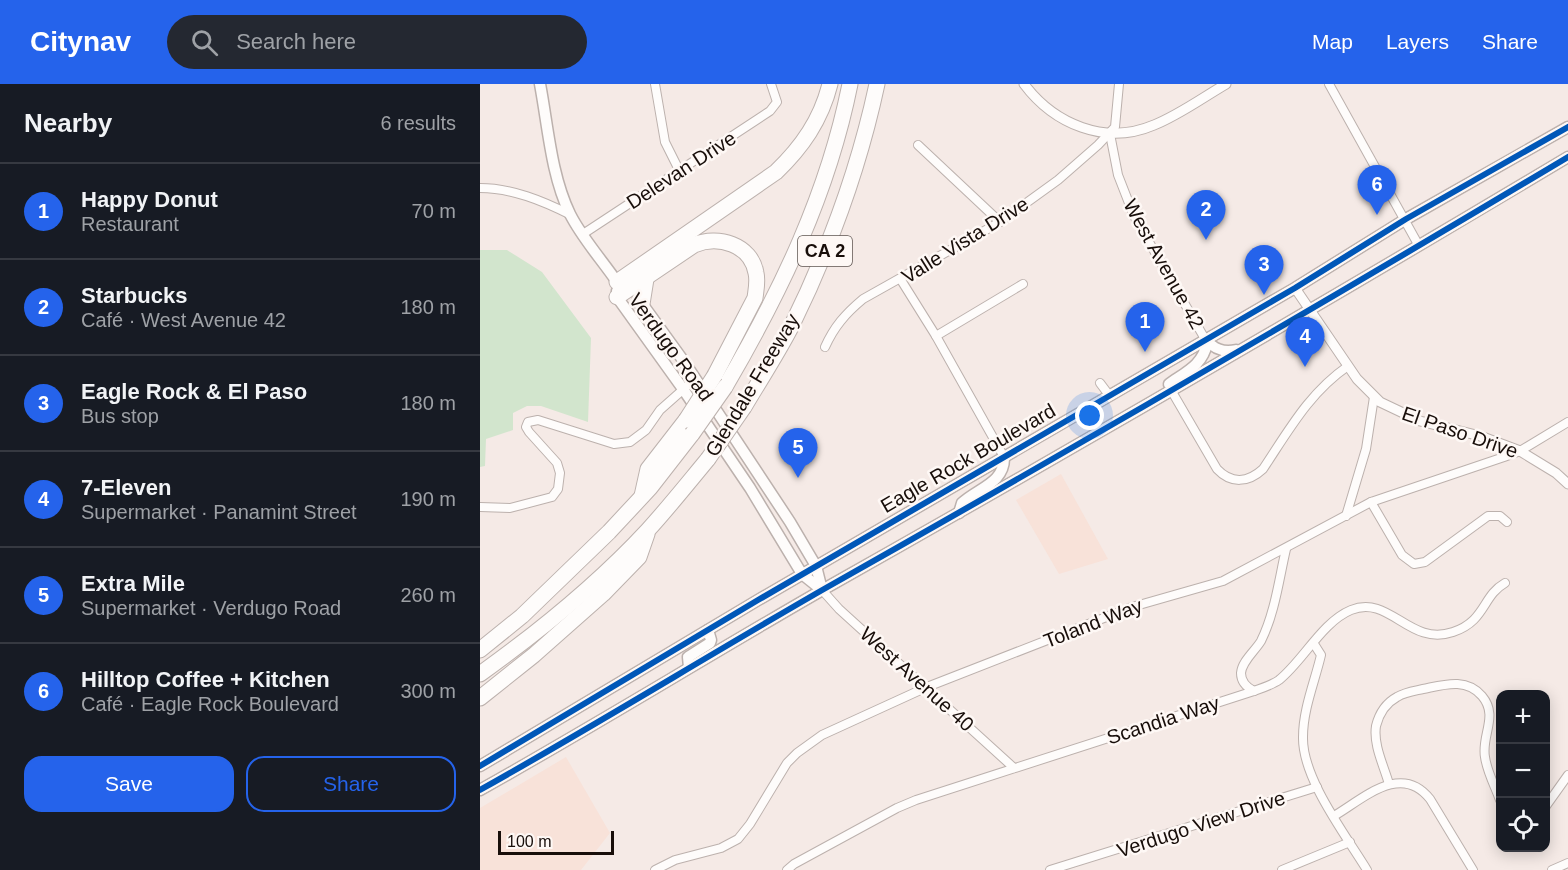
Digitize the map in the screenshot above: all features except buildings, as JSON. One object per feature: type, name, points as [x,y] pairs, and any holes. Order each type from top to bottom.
[{"type":"highway","points":[[622,289],[784,165],[811,132],[830,84]]},
{"type":"highway","name":"Glendale Freeway","points":[[720,381],[762,324],[800,242],[834,148],[850,84]]},
{"type":"highway","name":"Glendale Freeway","points":[[480,674],[526,641],[573,601],[648,530],[708,459],[744,406],[790,328],[820,264],[854,174],[878,84]]},
{"type":"highway","points":[[480,650],[522,616],[641,498],[648,469],[689,427],[720,381],[755,298],[756,273],[747,255],[739,248],[717,240],[703,241],[646,279],[622,289]]},
{"type":"highway","points":[[642,304],[646,279]]},
{"type":"highway","points":[[480,698],[534,655],[603,594],[639,557],[648,530]]},
{"type":"main road","name":"Verdugo Road","points":[[540,84],[556,170],[563,198],[571,215],[622,289],[750,488],[802,574],[822,590]]},
{"type":"main road","name":"Eagle Rock Boulevard","points":[[480,766],[802,574],[1295,288],[1406,219],[1568,126]]},
{"type":"main road","points":[[480,790],[822,590],[1244,349],[1568,158]]},
{"type":"main road","name":"Verdugo Road","points":[[622,289],[642,304],[669,339],[758,472],[816,566],[822,590]]},
{"type":"main road","points":[[1205,339],[1222,351],[1244,349]]},
{"type":"main road","points":[[1143,407],[1202,360],[1206,349],[1205,339]]},
{"type":"main road","points":[[959,513],[962,503],[986,487],[1000,473],[1004,465],[1004,457]]},
{"type":"main road","points":[[689,667],[688,657],[710,643],[708,630]]},
{"type":"street","points":[[655,84],[665,142],[680,172]]},
{"type":"street","name":"Delevan Drive","points":[[583,234],[770,111],[777,102],[771,84]]},
{"type":"street","points":[[1024,84],[1035,97],[1061,118],[1077,126],[1110,134],[1154,125],[1226,84]]},
{"type":"street","name":"West Avenue 42","points":[[1119,84],[1117,120],[1110,134],[1118,175],[1136,221],[1205,339]]},
{"type":"street","points":[[1329,84],[1419,246]]},
{"type":"street","name":"Valle Vista Drive","points":[[825,347],[833,329],[846,313],[863,299],[901,280],[1000,222],[1058,180],[1110,134]]},
{"type":"street","points":[[918,145],[1000,222]]},
{"type":"street","points":[[480,188],[513,192],[550,204],[571,215]]},
{"type":"street","points":[[901,280],[936,336],[1004,457]]},
{"type":"street","points":[[936,336],[1023,284]]},
{"type":"street","name":"El Paso Drive","points":[[1295,288],[1348,366],[1374,397],[1407,417],[1480,436],[1520,451],[1550,469],[1568,484]]},
{"type":"street","points":[[1171,390],[1216,469],[1228,478],[1244,480],[1257,475],[1263,469],[1311,397],[1348,366]]},
{"type":"street","points":[[480,507],[510,508],[552,497],[558,489],[560,473],[557,463],[529,432],[526,427],[531,420],[538,420],[614,444],[630,442],[646,430],[660,410],[695,379]]},
{"type":"street","points":[[1100,383],[1109,395]]},
{"type":"street","points":[[1346,516],[1366,449],[1374,397]]},
{"type":"street","name":"Toland Way","points":[[655,870],[667,862],[721,849],[730,844],[746,831],[779,775],[797,753],[822,735],[927,687],[1132,607],[1223,581],[1371,502],[1520,451],[1568,422]]},
{"type":"street","points":[[1371,502],[1402,555],[1414,564],[1425,562],[1488,516],[1500,516],[1507,522]]},
{"type":"street","points":[[1254,691],[1243,681],[1242,669],[1268,625],[1286,549]]},
{"type":"street","name":"Scandia Way","points":[[787,870],[897,808],[1254,691],[1278,681],[1340,616],[1355,608],[1383,610],[1423,633],[1443,634],[1468,625],[1480,615],[1494,589],[1505,583]]},
{"type":"street","name":"West Avenue 40","points":[[822,590],[839,609],[1014,768]]},
{"type":"street","points":[[1314,644],[1322,655],[1306,713],[1303,738],[1306,764],[1317,787],[1367,870]]},
{"type":"street","points":[[1389,784],[1376,736],[1376,727],[1383,710],[1397,697],[1406,693],[1447,684],[1461,684],[1476,690],[1489,709],[1490,726],[1484,754],[1499,798]]},
{"type":"street","points":[[1550,799],[1568,775]]},
{"type":"street","points":[[1334,816],[1389,784],[1413,784],[1425,792],[1473,870]]},
{"type":"street","name":"Verdugo View Drive","points":[[1050,870],[1317,787]]},
{"type":"street","points":[[1282,870],[1350,842]]},
{"type":"street","points":[[1552,870],[1568,863]]},
{"type":"shaded area","points":[[1061,474],[1108,559],[1059,574],[1016,500]]},
{"type":"shaded area","points":[[566,757],[610,833],[581,870],[480,870],[480,808]]},
{"type":"green space","points":[[480,250],[507,250],[542,272],[591,338],[588,422],[541,406],[527,406],[513,413],[513,430],[486,439],[485,466],[480,467]]},
{"type":"cycle path","points":[[480,766],[758,600],[1295,288],[1406,219],[1568,127]]},
{"type":"cycle path","points":[[480,790],[824,589],[1198,375],[1568,157]]},
{"type":"place","name":"Hilltop Coffee + Kitchen","points":[[1377,215]]},
{"type":"place","name":"Starbucks","points":[[1206,240]]},
{"type":"place","name":"Eagle Rock & El Paso","points":[[1264,295]]},
{"type":"place","name":"Happy Donut","points":[[1145,352]]},
{"type":"place","name":"7-Eleven","points":[[1305,367]]},
{"type":"place","name":"Extra Mile","points":[[798,478]]}]
